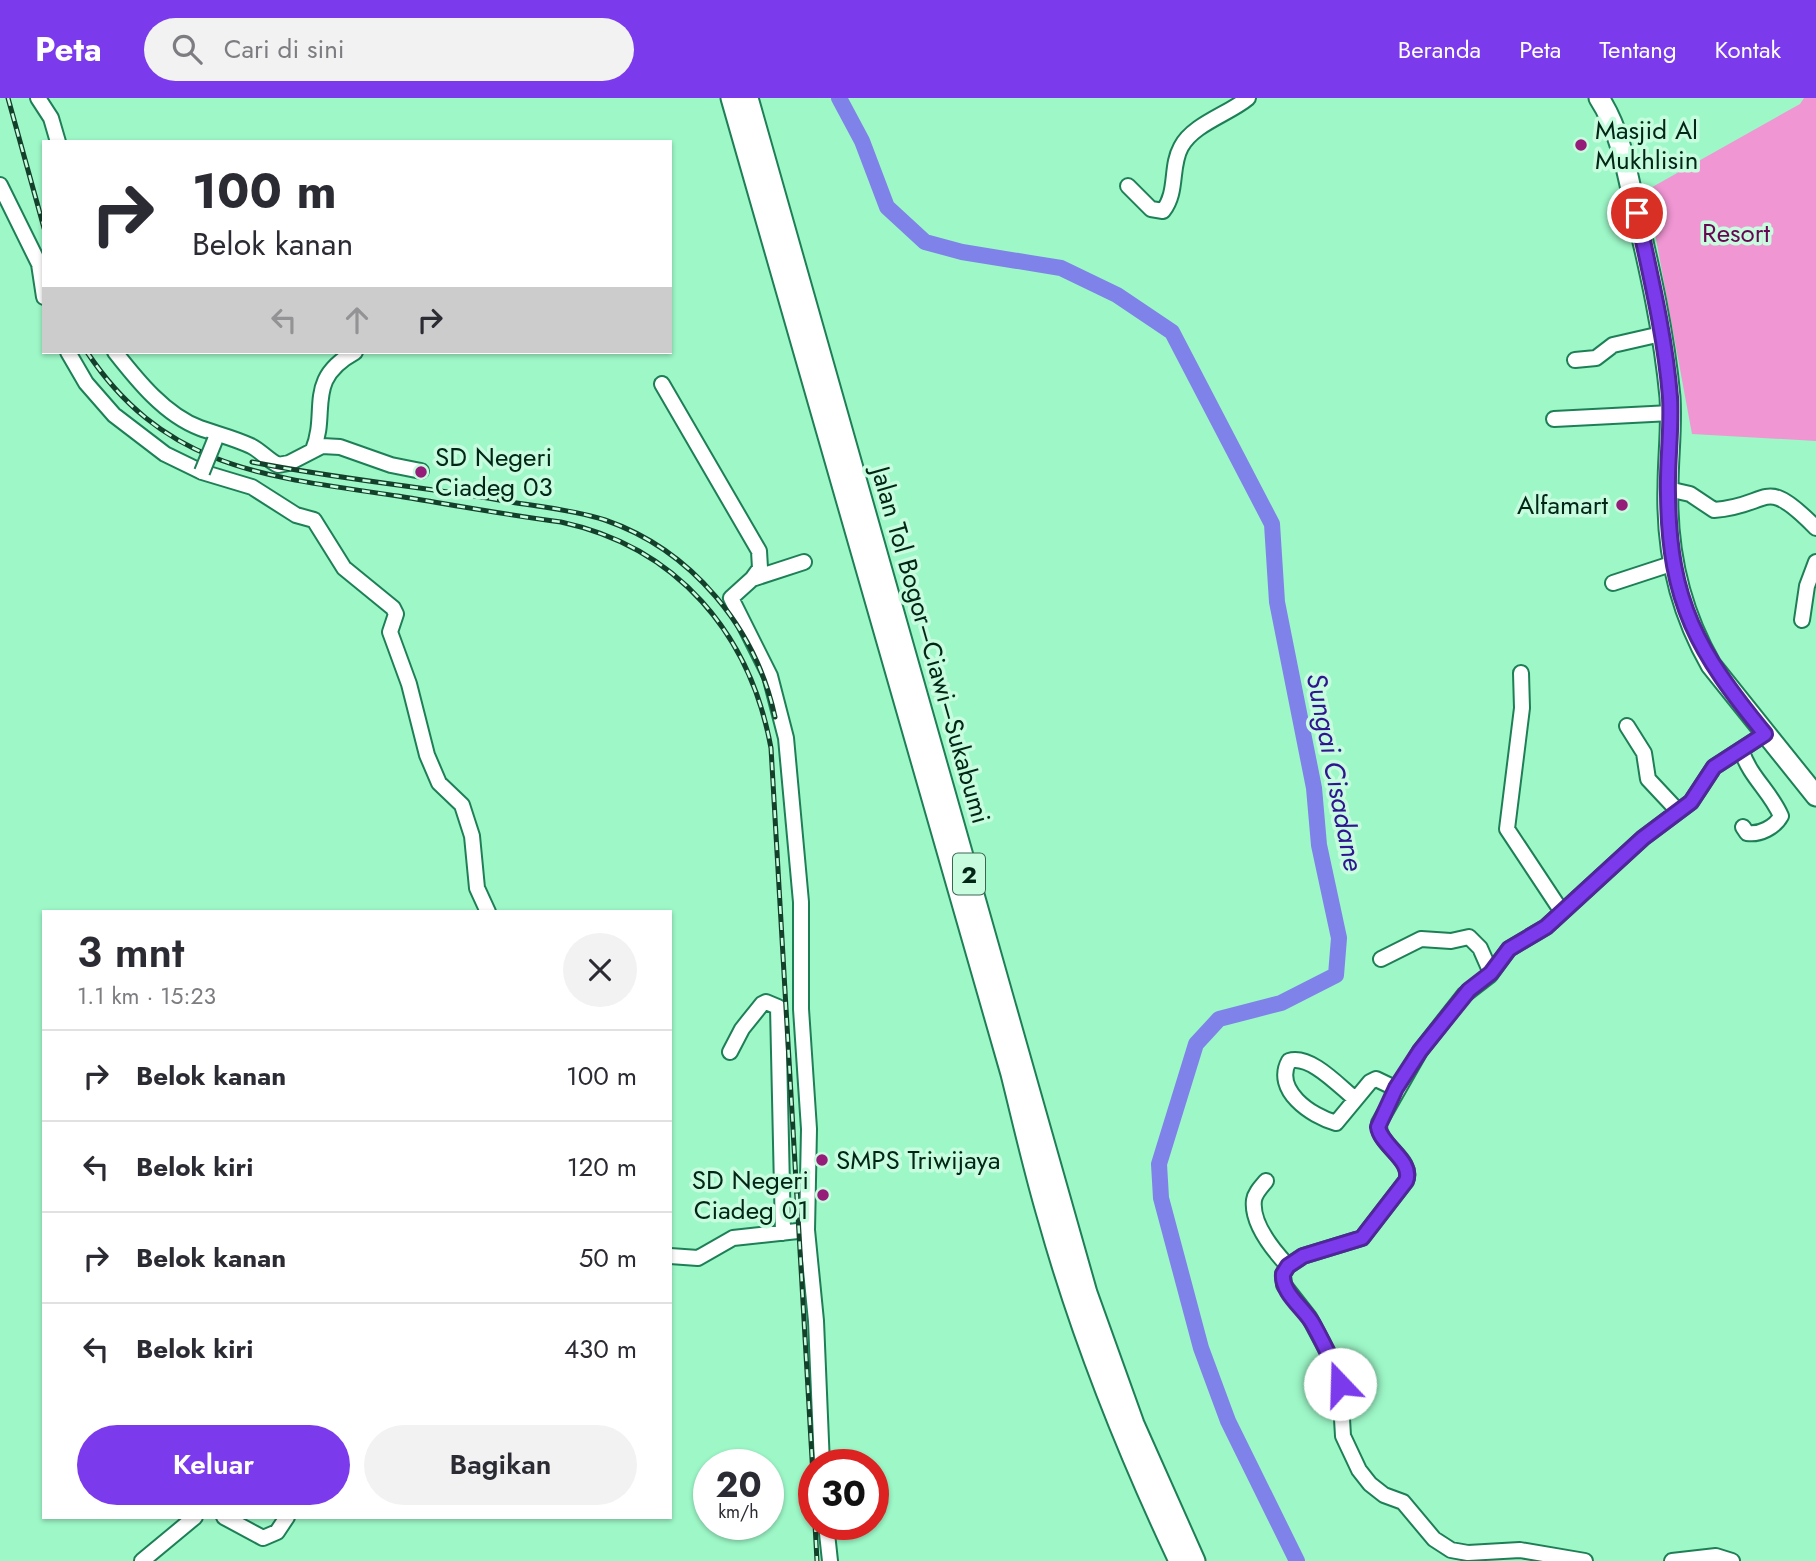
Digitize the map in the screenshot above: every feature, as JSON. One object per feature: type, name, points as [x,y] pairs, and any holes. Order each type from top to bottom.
[{"type":"highway","name":"Jalan Tol Bogor–Ciawi–Sukabumi","points":[[732,98],[762,179],[1083,1280],[1134,1424],[1195,1561]]},
{"type":"highway","name":"Jalan Tol Bogor–Ciawi–Sukabumi","points":[[748,98],[762,179],[842,476],[1011,1074],[1047,1217],[1073,1299],[1121,1430],[1179,1561]]},
{"type":"highway","points":[[1598,98],[1612,123],[1626,167],[1661,334],[1671,413],[1668,489],[1671,564],[1697,641],[1722,681],[1816,796]]},
{"type":"street","points":[[38,98],[51,118],[57,140]]},
{"type":"street","points":[[1128,186],[1151,209],[1163,211],[1171,199],[1182,145],[1195,131],[1245,99]]},
{"type":"street","points":[[0,185],[39,264],[42,284]]},
{"type":"street","points":[[1575,360],[1596,358],[1613,345],[1661,334]]},
{"type":"street","points":[[69,354],[86,383],[114,415],[165,454],[202,472],[252,487],[296,515],[314,520],[344,568],[393,608],[396,614],[390,632],[409,684],[427,755],[439,783],[462,805],[471,835],[477,888],[487,910]]},
{"type":"street","points":[[117,354],[141,384],[178,414],[199,428],[216,431],[255,448],[278,465],[289,463],[322,446],[340,447],[391,466],[421,471]]},
{"type":"street","points":[[313,450],[318,438],[320,390],[332,371],[353,354]]},
{"type":"street","points":[[662,384],[760,551],[760,568],[752,579],[737,590],[731,602],[770,676],[786,738],[801,902],[801,1009],[808,1129],[807,1230],[816,1321],[820,1449]]},
{"type":"street","points":[[1554,419],[1671,413]]},
{"type":"street","points":[[202,472],[215,440],[265,456]]},
{"type":"street","points":[[1668,489],[1690,494],[1706,506],[1717,510],[1765,496],[1777,496],[1791,504],[1816,528]]},
{"type":"street","points":[[1704,524],[1708,519],[1706,506]]},
{"type":"street","points":[[752,579],[804,562]]},
{"type":"street","points":[[1802,620],[1807,586],[1816,562]]},
{"type":"street","points":[[1613,583],[1671,564]]},
{"type":"street","points":[[1521,673],[1522,708],[1507,829],[1562,912]]},
{"type":"street","points":[[1627,726],[1644,753],[1648,779],[1678,811]]},
{"type":"street","points":[[1585,1561],[1520,1550],[1476,1553],[1451,1550],[1434,1539],[1403,1502],[1384,1495],[1366,1480],[1343,1437],[1341,1392],[1336,1371],[1309,1317],[1282,1280],[1288,1266],[1303,1256],[1362,1238],[1406,1181],[1407,1170],[1378,1130],[1396,1088],[1457,1004],[1491,973],[1509,949],[1541,930],[1636,844],[1697,796],[1709,772],[1765,734]]},
{"type":"street","points":[[1742,752],[1749,772],[1770,796],[1781,816],[1777,823],[1757,833],[1747,832],[1744,827]]},
{"type":"street","points":[[1381,959],[1421,939],[1451,941],[1469,937],[1480,948],[1491,973]]},
{"type":"street","points":[[730,1052],[742,1029],[762,1004],[766,1002],[778,1007],[783,1233]]},
{"type":"street","points":[[1354,1098],[1309,1064],[1296,1059],[1289,1061],[1285,1068],[1284,1079],[1292,1094],[1307,1109],[1336,1123],[1342,1119],[1364,1086],[1376,1079],[1396,1088]]},
{"type":"street","points":[[1266,1181],[1256,1193],[1255,1211],[1273,1250],[1288,1266]]},
{"type":"street","points":[[672,1256],[698,1258],[733,1238],[807,1230]]},
{"type":"street","points":[[142,1561],[193,1519]]},
{"type":"street","points":[[228,1519],[263,1538],[277,1532],[286,1519]]},
{"type":"street","points":[[828,1540],[830,1561]]},
{"type":"street","points":[[1672,1561],[1716,1556],[1732,1561]]},
{"type":"green space","name":"Resort","points":[[1804,98],[1816,98],[1816,441],[1692,434],[1647,190],[1800,104]]},
{"type":"waterway","name":"Sungai Cisadane","points":[[839,98],[862,141],[887,207],[925,242],[962,252],[1061,268],[1117,295],[1172,332],[1272,524],[1277,602],[1314,788],[1319,845],[1339,938],[1336,975],[1281,1003],[1219,1019],[1196,1044],[1159,1164],[1161,1198],[1201,1348],[1228,1421],[1297,1561]]},
{"type":"railway","points":[[8,98],[42,221]]},
{"type":"railway","points":[[89,354],[118,391],[150,422],[186,444],[224,461],[306,482],[561,522],[602,534],[640,552],[673,574],[702,601],[726,633],[746,668],[761,706],[771,748],[811,1449]]},
{"type":"railway","points":[[252,462],[570,511],[605,520],[637,533],[666,551],[716,596],[753,653],[766,684],[775,717]]},
{"type":"railway","points":[[816,1540],[817,1561]]},
{"type":"place","name":"Masjid Al Mukhlisin","points":[[1581,145]]},
{"type":"place","name":"SD Negeri Ciadeg 03","points":[[421,472]]},
{"type":"place","name":"Alfamart","points":[[1622,505]]},
{"type":"place","name":"SMPS Triwijaya","points":[[822,1160]]},
{"type":"place","name":"SD Negeri Ciadeg 01","points":[[823,1195]]},
{"type":"route","points":[[1340,1384],[1326,1348],[1309,1317],[1284,1285],[1283,1274],[1288,1266],[1303,1256],[1351,1243],[1366,1235],[1382,1208],[1408,1178],[1407,1170],[1378,1127],[1396,1088],[1420,1051],[1469,990],[1491,973],[1509,949],[1546,927],[1643,838],[1695,799],[1703,781],[1714,767],[1737,755],[1765,734],[1728,689],[1697,641],[1687,618],[1671,564],[1668,489],[1670,397],[1650,271],[1637,213]]}]
